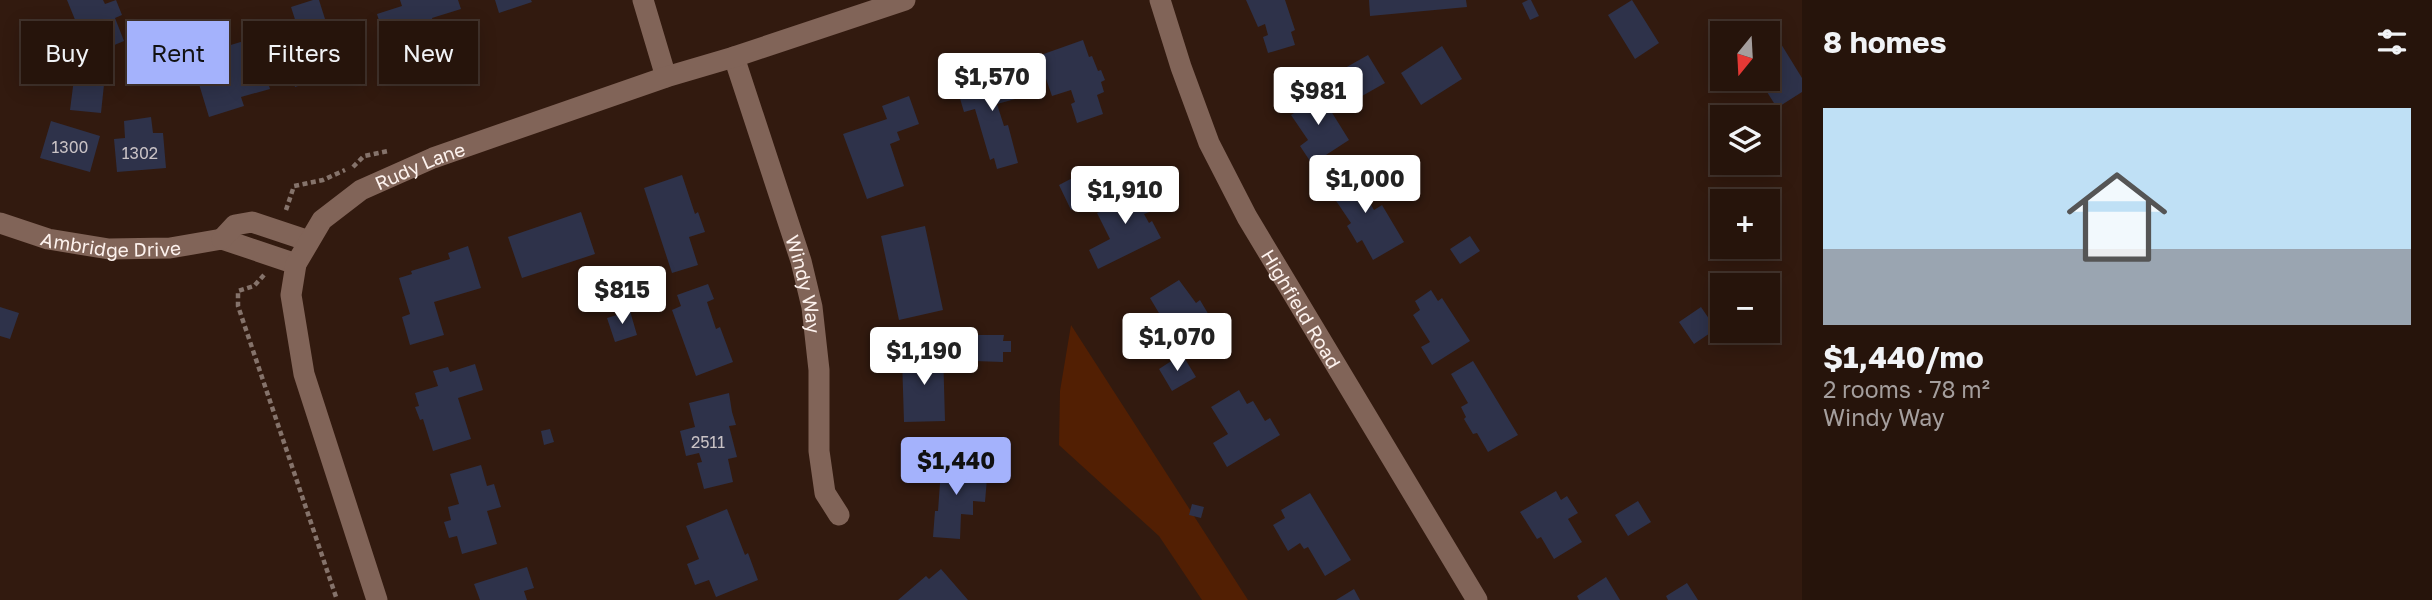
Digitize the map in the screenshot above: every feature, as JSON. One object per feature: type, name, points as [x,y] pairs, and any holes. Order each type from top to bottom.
[{"type":"street","points":[[643,0],[666,77]]},
{"type":"street","name":"Rudy Lane","points":[[377,600],[304,374],[290,295],[296,264],[322,220],[361,190],[433,158],[666,77],[734,58],[905,0]]},
{"type":"street","name":"Highfield Road","points":[[1160,0],[1209,143],[1247,218],[1477,600]]},
{"type":"street","name":"Windy Way","points":[[734,58],[801,261],[812,307],[819,370],[819,451],[825,493],[839,515]]},
{"type":"street","name":"Ambridge Drive","points":[[222,239],[235,225],[252,222],[309,241]]},
{"type":"street","name":"Ambridge Drive","points":[[0,223],[48,239],[109,249],[170,248],[222,239],[296,264]]},
{"type":"path","points":[[279,231],[295,186],[323,180],[352,167],[364,156],[392,151]]},
{"type":"path","points":[[271,255],[263,276],[254,286],[238,291],[238,306],[337,600]]},
{"type":"shaded area","points":[[1071,325],[1248,600],[1202,600],[1159,536],[1059,445],[1060,391]]},
{"type":"building","points":[[67,0],[103,0],[105,4],[116,0],[122,15],[115,18],[124,41],[113,46],[113,21],[76,21]]},
{"type":"building","points":[[319,0],[326,21],[296,21],[291,7]]},
{"type":"building","points":[[400,0],[458,0],[461,9],[432,18],[433,21],[379,21],[377,14],[402,6]]},
{"type":"building","points":[[495,0],[531,0],[532,2],[499,13]]},
{"type":"building","points":[[1246,0],[1285,0],[1295,30],[1291,32],[1295,45],[1268,53],[1263,37],[1268,35],[1265,24],[1258,27]]},
{"type":"building","points":[[1369,0],[1466,0],[1467,7],[1370,16]]},
{"type":"building","points":[[1531,0],[1539,16],[1530,20],[1522,3]]},
{"type":"building","points":[[1632,0],[1659,43],[1635,59],[1608,15]]},
{"type":"building","points":[[1083,40],[1089,57],[1092,56],[1105,80],[1101,82],[1104,92],[1097,95],[1103,114],[1077,123],[1071,104],[1075,102],[1071,90],[1052,96],[1038,56]]},
{"type":"building","points":[[243,41],[243,84],[268,84],[270,89],[241,97],[244,106],[209,117],[199,84],[229,84],[229,46]]},
{"type":"building","points":[[1780,42],[1802,78],[1802,92],[1780,106],[1775,105],[1766,91],[1780,91]]},
{"type":"building","points":[[1442,46],[1462,79],[1421,105],[1401,73]]},
{"type":"building","points":[[1368,55],[1385,83],[1362,96],[1345,68]]},
{"type":"building","points":[[1009,68],[1019,98],[997,104],[1004,126],[1008,125],[1018,163],[997,169],[994,158],[990,160],[975,109],[964,112],[956,85]]},
{"type":"building","points":[[73,84],[104,84],[101,113],[70,110]]},
{"type":"building","points":[[1310,90],[1316,99],[1321,95],[1349,140],[1312,164],[1300,146],[1308,140],[1291,115],[1299,110],[1293,101]]},
{"type":"building","points":[[909,96],[919,124],[897,132],[900,140],[890,144],[904,186],[867,199],[843,134],[887,119],[882,106]]},
{"type":"building","points":[[151,117],[153,133],[163,133],[166,168],[117,172],[114,139],[125,138],[124,121]]},
{"type":"building","points":[[51,121],[100,136],[90,172],[40,158]]},
{"type":"building","points":[[1356,168],[1370,193],[1366,196],[1374,210],[1382,205],[1404,242],[1373,260],[1362,240],[1357,243],[1347,226],[1351,223],[1326,186]]},
{"type":"building","points":[[1086,171],[1099,196],[1071,210],[1059,185]]},
{"type":"building","points":[[682,175],[695,214],[698,212],[705,232],[689,237],[698,265],[672,273],[644,188]]},
{"type":"building","points":[[1138,182],[1152,211],[1144,214],[1149,223],[1152,221],[1161,238],[1098,269],[1089,250],[1110,239],[1097,213],[1108,208],[1103,198]]},
{"type":"building","points":[[581,212],[595,254],[522,278],[508,237]]},
{"type":"building","points":[[925,226],[943,310],[899,320],[881,236]]},
{"type":"building","points":[[1470,236],[1480,251],[1460,264],[1450,249]]},
{"type":"building","points":[[468,246],[481,288],[434,302],[444,335],[410,345],[402,317],[410,314],[399,278],[412,274],[411,271],[450,259],[448,253]]},
{"type":"building","points":[[1179,280],[1196,303],[1200,300],[1210,317],[1204,321],[1213,335],[1187,351],[1179,337],[1175,340],[1150,298]]},
{"type":"building","points":[[708,284],[714,299],[707,302],[716,329],[720,327],[733,362],[696,376],[672,310],[681,306],[677,295]]},
{"type":"building","points":[[1431,290],[1438,301],[1442,298],[1470,341],[1432,365],[1421,347],[1430,342],[1413,315],[1420,310],[1415,301]]},
{"type":"building","points":[[0,307],[19,313],[10,339],[0,336]]},
{"type":"building","points":[[1701,307],[1710,320],[1710,333],[1694,344],[1679,322]]},
{"type":"building","points":[[630,311],[637,335],[615,342],[607,318]]},
{"type":"building","points":[[975,335],[1004,335],[1003,341],[1011,341],[1011,352],[1003,352],[1003,362],[974,361]]},
{"type":"building","points":[[943,350],[945,421],[904,422],[902,358],[919,357],[918,351]]},
{"type":"building","points":[[1182,354],[1196,377],[1172,391],[1159,369]]},
{"type":"building","points":[[1473,361],[1518,435],[1488,452],[1477,433],[1473,434],[1464,419],[1466,417],[1461,407],[1468,403],[1451,374]]},
{"type":"building","points":[[475,364],[483,390],[458,398],[471,439],[433,451],[423,419],[420,420],[415,407],[419,406],[415,393],[438,386],[433,371],[448,367],[450,372]]},
{"type":"building","points":[[1239,390],[1247,404],[1253,401],[1265,421],[1270,418],[1280,435],[1227,467],[1213,443],[1228,434],[1211,407]]},
{"type":"building","points":[[729,393],[736,425],[729,426],[737,457],[728,459],[733,482],[704,489],[697,463],[702,462],[699,453],[686,456],[680,431],[695,427],[689,403]]},
{"type":"building","points":[[550,429],[554,442],[544,445],[541,431]]},
{"type":"building","points":[[933,463],[976,466],[975,477],[987,478],[985,502],[973,501],[973,515],[961,514],[960,539],[933,537],[940,483],[932,483]]},
{"type":"building","points":[[481,465],[487,486],[494,484],[501,507],[487,511],[497,544],[462,554],[457,536],[449,538],[444,522],[451,520],[448,507],[459,504],[450,474]]},
{"type":"building","points":[[1556,491],[1561,500],[1567,496],[1578,513],[1568,519],[1582,542],[1554,559],[1541,537],[1537,539],[1520,512]]},
{"type":"building","points":[[1310,493],[1351,560],[1325,576],[1308,547],[1304,549],[1300,543],[1288,551],[1273,525],[1285,518],[1281,510]]},
{"type":"building","points":[[1638,501],[1651,522],[1628,536],[1615,515]]},
{"type":"building","points":[[1192,504],[1204,507],[1201,518],[1189,515]]},
{"type":"building","points":[[727,509],[758,580],[716,597],[709,580],[695,585],[687,564],[699,559],[686,526]]},
{"type":"building","points":[[527,567],[534,588],[524,591],[527,600],[480,600],[474,584]]},
{"type":"building","points":[[941,569],[968,600],[898,600],[926,576],[929,579]]},
{"type":"building","points":[[1606,577],[1620,600],[1579,600],[1577,596]]},
{"type":"building","points":[[1687,583],[1698,600],[1668,600],[1666,596]]},
{"type":"building","points":[[1354,589],[1360,600],[1336,600]]}]
